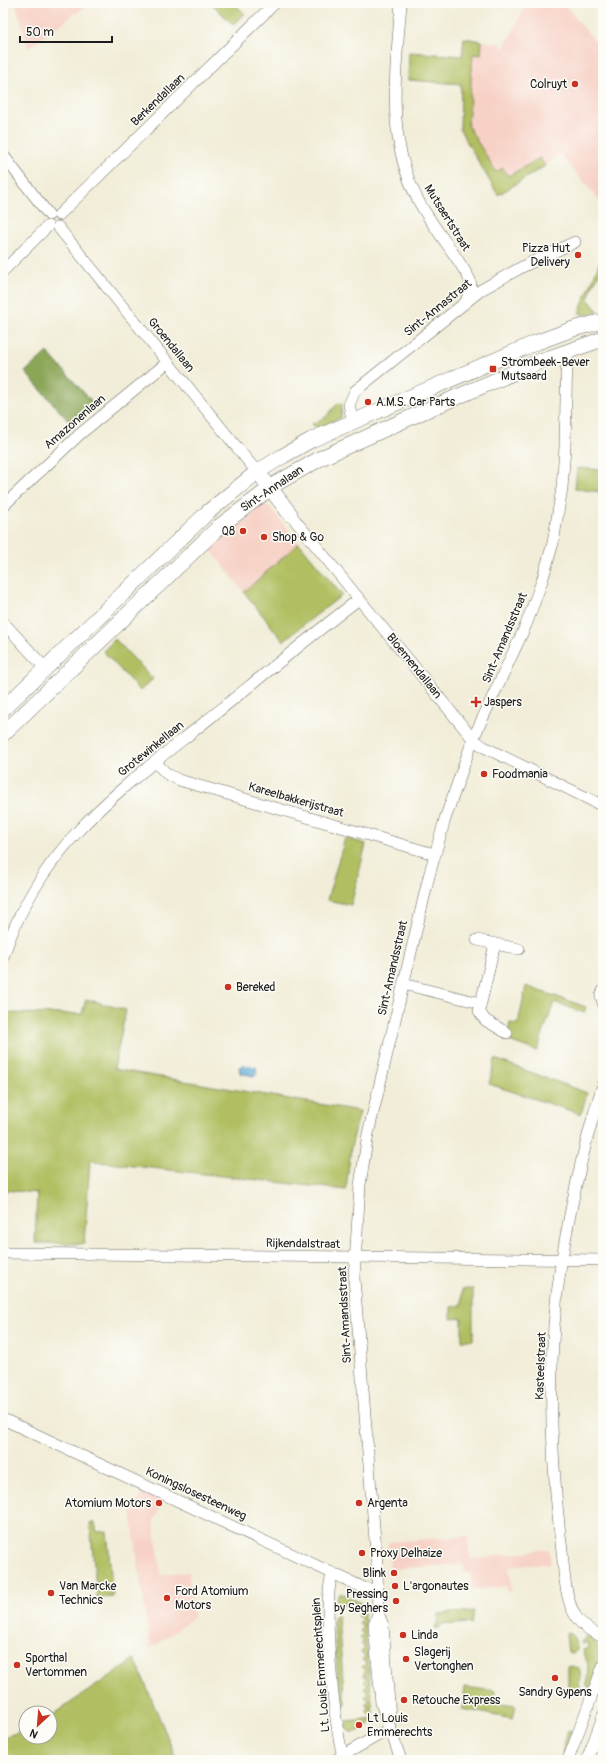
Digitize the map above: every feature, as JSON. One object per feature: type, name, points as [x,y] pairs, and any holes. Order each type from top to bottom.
[{"type":"main road","name":"Sint-Annalaan","points":[[3,734],[220,526],[264,480],[305,444],[535,343],[573,329],[603,321]]},
{"type":"main road","name":"Sint-Annalaan","points":[[3,709],[208,512],[264,480],[321,458],[567,350],[603,339]]},
{"type":"main road","name":"Bloemendallaan","points":[[264,480],[290,514]]},
{"type":"street","name":"Berkendallaan","points":[[54,215],[275,3]]},
{"type":"street","name":"Mutsaertstraat","points":[[401,3],[395,113],[401,154],[408,178],[419,202],[470,280],[471,288],[466,302]]},
{"type":"street","points":[[3,156],[54,215],[46,221],[53,227],[3,271]]},
{"type":"street","name":"Groendallaan","points":[[53,227],[168,362],[264,480]]},
{"type":"street","name":"Sint-Annastraat","points":[[353,423],[348,405],[355,391],[481,290],[515,271],[575,242]]},
{"type":"street","name":"Sint-Amandsstraat","points":[[401,1760],[381,1703],[374,1625],[378,1613],[378,1591],[355,1302],[360,1185],[365,1147],[434,854],[446,813],[473,738],[526,625],[542,581],[553,543],[562,488],[565,454],[567,350]]},
{"type":"street","name":"Amazonenlaan","points":[[3,506],[80,434],[168,362]]},
{"type":"street","name":"Bloemendallaan","points":[[290,514],[473,738],[488,749],[603,806]]},
{"type":"street","name":"Grotewinkellaan","points":[[3,957],[19,918],[52,862],[81,826],[155,762],[359,599]]},
{"type":"street","points":[[3,622],[45,668]]},
{"type":"street","name":"Kareelbakkerijstraat","points":[[155,762],[167,774],[178,780],[434,854]]},
{"type":"street","points":[[477,940],[519,949]]},
{"type":"street","points":[[495,944],[479,1011],[483,1018],[507,1033]]},
{"type":"street","points":[[403,984],[480,1003]]},
{"type":"street","points":[[603,991],[601,996],[603,1003]]},
{"type":"street","name":"Kasteelstraat","points":[[603,1085],[583,1155],[562,1260],[553,1365],[553,1455],[559,1526],[571,1607],[581,1623],[603,1637]]},
{"type":"street","name":"Rijkendalstraat","points":[[3,1253],[603,1260]]},
{"type":"street","name":"Koningslosesteenweg","points":[[3,1419],[333,1572],[364,1588],[378,1591]]},
{"type":"street","name":"Lt. Louis Emmerechtsplein","points":[[333,1572],[330,1579],[328,1593],[328,1628],[339,1758]]},
{"type":"street","points":[[568,1760],[603,1666]]},
{"type":"street","points":[[587,1760],[603,1716]]},
{"type":"street","points":[[339,1758],[391,1728]]},
{"type":"shaded area","points":[[16,3],[90,3],[28,48]]},
{"type":"shaded area","points":[[527,3],[569,3],[567,8],[603,51],[603,205],[560,154],[545,166],[498,195],[460,130],[464,38],[501,44],[503,49]]},
{"type":"shaded area","points":[[262,504],[269,506],[299,543],[244,592],[210,549]]},
{"type":"shaded area","points":[[143,1492],[163,1502],[154,1521],[161,1575],[189,1572],[193,1618],[150,1649],[131,1513]]},
{"type":"shaded area","points":[[468,1536],[470,1559],[549,1549],[551,1563],[509,1567],[512,1591],[507,1592],[506,1586],[473,1590],[470,1572],[465,1573],[463,1564],[390,1569],[388,1542]]},
{"type":"green space","points":[[211,3],[234,3],[245,14],[233,25]]},
{"type":"green space","points":[[464,38],[482,41],[481,55],[473,54],[468,126],[496,172],[503,168],[508,176],[540,158],[545,166],[498,195],[460,130],[461,84],[408,80],[409,52],[462,56]]},
{"type":"green space","points":[[603,254],[603,268],[593,285],[588,299],[599,312],[584,315],[579,313]]},
{"type":"green space","points":[[47,352],[96,406],[72,425],[25,372]]},
{"type":"green space","points":[[338,403],[342,404],[341,418],[316,428],[312,424],[326,417]]},
{"type":"green space","points":[[577,468],[603,470],[603,492],[575,489]]},
{"type":"green space","points":[[299,543],[342,595],[283,641],[244,592]]},
{"type":"green space","points":[[115,639],[153,679],[140,691],[103,651]]},
{"type":"green space","points":[[345,838],[366,844],[351,905],[327,900]]},
{"type":"green space","points":[[526,986],[586,1007],[584,1013],[554,1002],[537,1051],[506,1040],[510,1023],[518,1024]]},
{"type":"green space","points":[[86,999],[126,1010],[114,1069],[360,1111],[351,1147],[346,1190],[90,1161],[84,1244],[35,1243],[37,1193],[3,1190],[4,1013],[82,1014]]},
{"type":"green space","points":[[495,1059],[587,1093],[581,1114],[489,1084]]},
{"type":"green space","points":[[462,1289],[473,1289],[473,1340],[462,1340],[462,1318],[451,1319],[451,1307],[462,1305]]},
{"type":"green space","points":[[90,1523],[95,1523],[97,1532],[107,1531],[113,1597],[97,1598]]},
{"type":"green space","points":[[339,1594],[343,1594],[362,1604],[337,1605],[336,1599]]},
{"type":"green space","points":[[362,1611],[364,1612],[373,1715],[370,1715],[366,1711],[369,1707],[365,1704],[369,1700],[365,1697],[368,1693],[364,1689],[367,1685],[364,1682],[367,1678],[363,1675],[366,1670],[362,1667],[366,1663],[362,1660],[365,1656],[361,1652],[365,1648],[361,1645],[364,1641],[360,1638],[363,1634],[360,1631],[363,1626],[359,1623],[362,1619],[358,1616]]},
{"type":"green space","points":[[474,1611],[472,1623],[440,1625],[440,1628],[435,1628],[439,1620],[439,1614]]},
{"type":"green space","points":[[335,1615],[338,1617],[345,1704],[343,1707],[340,1705],[333,1617]]},
{"type":"green space","points":[[568,1633],[575,1640],[577,1650],[573,1654],[568,1653],[566,1634]]},
{"type":"green space","points":[[586,1637],[596,1644],[599,1658],[592,1687],[589,1688],[587,1686],[588,1665],[583,1650],[588,1648],[587,1642],[582,1644],[581,1642]]},
{"type":"green space","points":[[135,1659],[177,1760],[3,1760],[3,1737],[18,1732],[18,1745],[58,1745],[58,1712]]},
{"type":"green space","points":[[571,1666],[579,1668],[581,1679],[578,1689],[573,1692],[568,1690],[568,1667]]},
{"type":"green space","points":[[465,1687],[495,1691],[494,1703],[516,1706],[513,1719],[462,1709]]},
{"type":"green space","points":[[373,1718],[369,1724],[360,1731],[350,1732],[347,1729],[346,1721]]},
{"type":"green space","points":[[568,1730],[572,1731],[572,1734],[564,1755],[562,1753]]},
{"type":"water","points":[[243,1065],[256,1067],[257,1074],[253,1076],[240,1073],[239,1067]]},
{"type":"place","name":"Colruyt","points":[[575,84]]},
{"type":"place","name":"Pizza Hut Delivery","points":[[578,255]]},
{"type":"place","name":"Strombeek-Bever Mutsaard","points":[[493,369]]},
{"type":"place","name":"A.M.S. Car Parts","points":[[368,402]]},
{"type":"place","name":"Q8","points":[[243,531]]},
{"type":"place","name":"Shop & Go","points":[[264,537]]},
{"type":"place","name":"Jaspers","points":[[476,702]]},
{"type":"place","name":"Foodmania","points":[[484,774]]},
{"type":"place","name":"Bereked","points":[[228,987]]},
{"type":"place","name":"Atomium Motors","points":[[159,1503]]},
{"type":"place","name":"Argenta","points":[[359,1503]]},
{"type":"place","name":"Proxy Delhaize","points":[[362,1553]]},
{"type":"place","name":"Blink","points":[[394,1573]]},
{"type":"place","name":"L'argonautes","points":[[395,1586]]},
{"type":"place","name":"Van Marcke Technics","points":[[51,1593]]},
{"type":"place","name":"Ford Atomium Motors","points":[[167,1598]]},
{"type":"place","name":"Pressing by Seghers","points":[[396,1601]]},
{"type":"place","name":"Linda","points":[[403,1635]]},
{"type":"place","name":"Slagerij Vertonghen","points":[[406,1659]]},
{"type":"place","name":"Sporthal Vertommen","points":[[17,1665]]},
{"type":"place","name":"Sandry Gypens","points":[[555,1678]]},
{"type":"place","name":"Retouche Express","points":[[404,1700]]},
{"type":"place","name":"Lt Louis Emmerechts","points":[[359,1725]]}]
